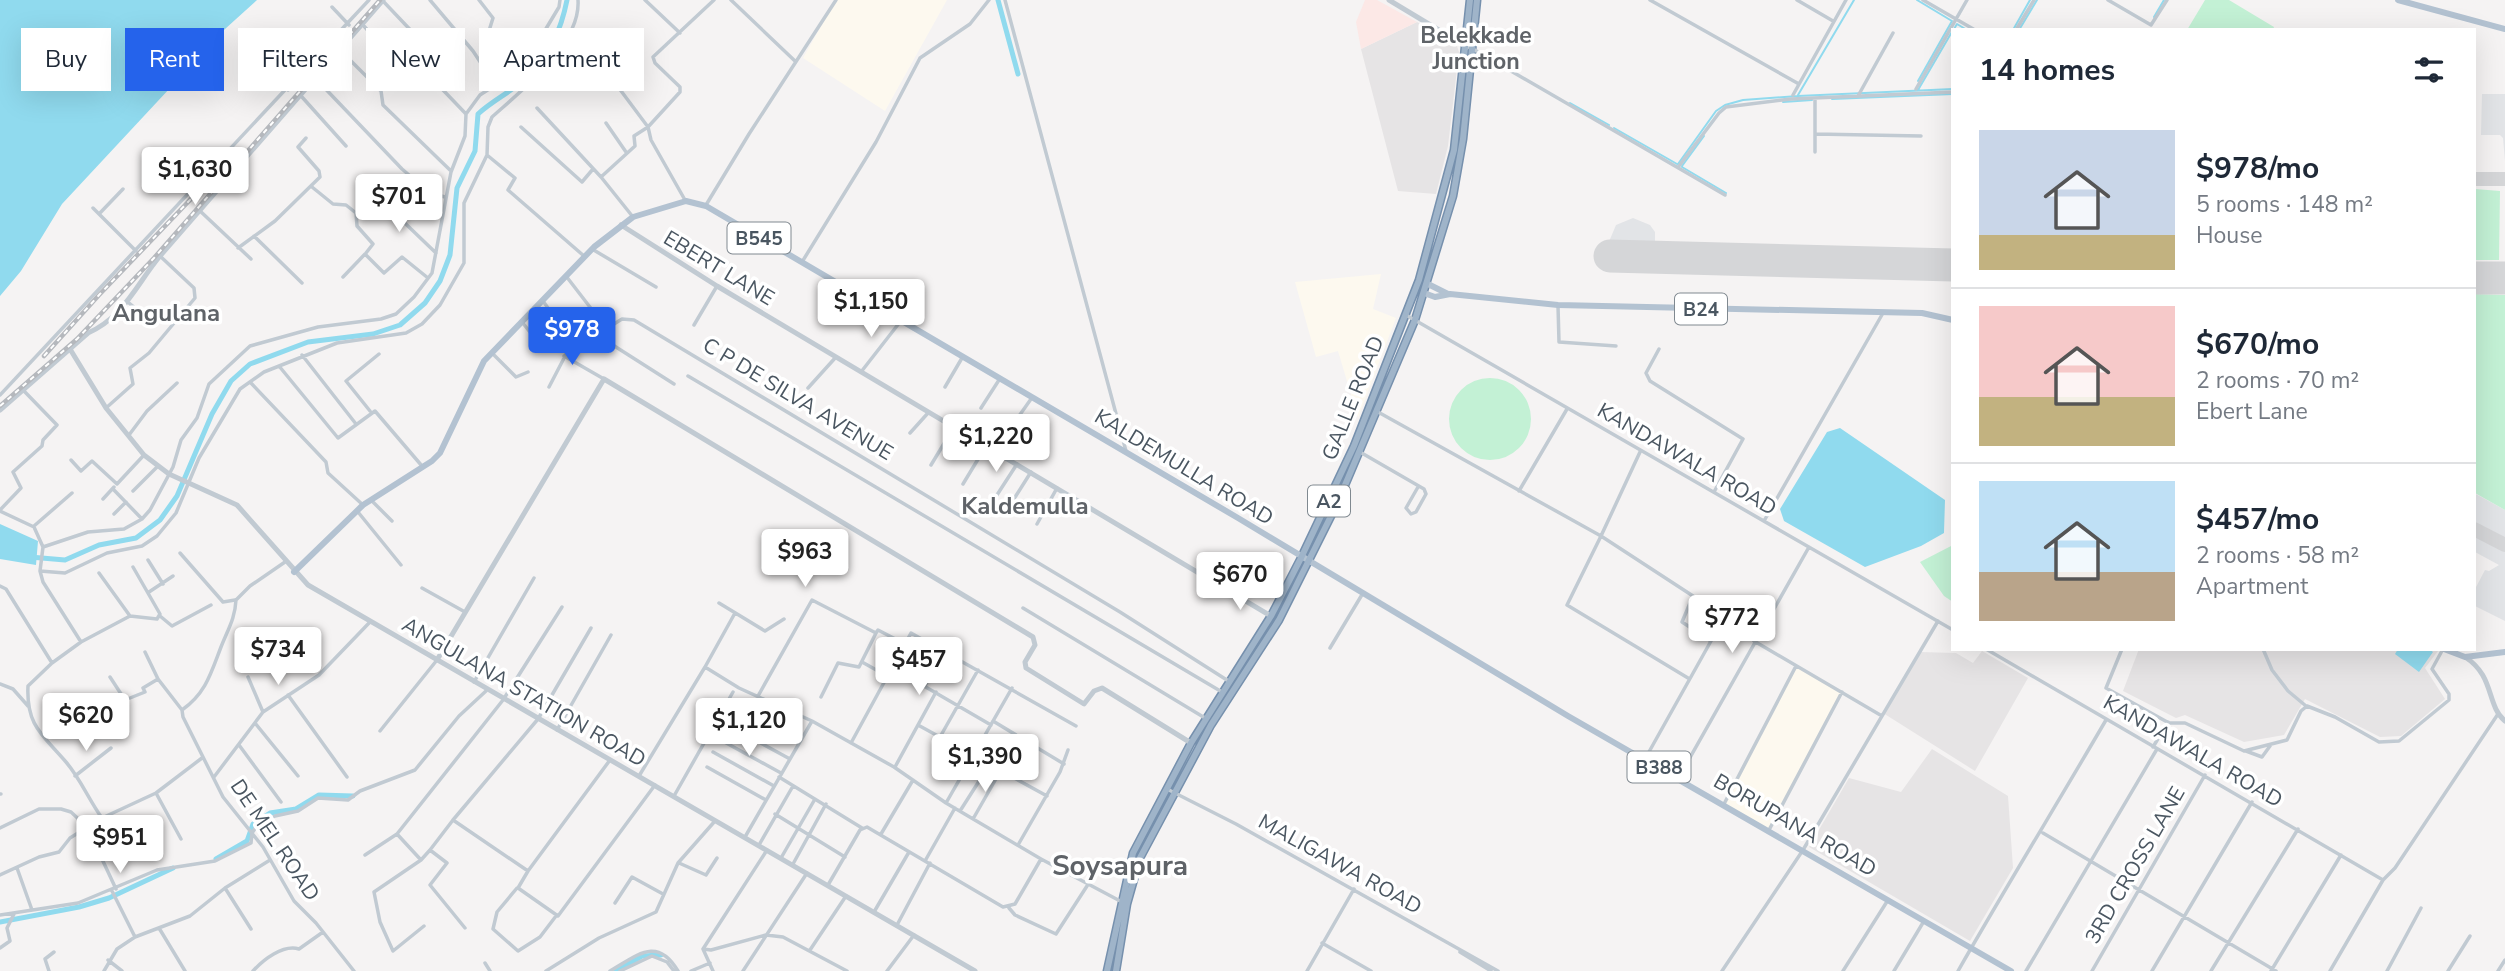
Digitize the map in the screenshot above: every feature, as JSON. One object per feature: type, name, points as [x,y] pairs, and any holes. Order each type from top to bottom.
[{"type":"highway","name":"GALLE ROAD","points":[[1116,971],[1133,853],[1205,718],[1271,616],[1304,559],[1360,452],[1415,320],[1453,196],[1470,48],[1470,0]]},
{"type":"highway","name":"GALLE ROAD","points":[[1107,971],[1124,903],[1140,858],[1207,733],[1279,620],[1354,446],[1406,316],[1419,280],[1452,161],[1477,0]]},
{"type":"highway","points":[[1419,280],[1428,284]]},
{"type":"highway","points":[[1416,289],[1424,293]]},
{"type":"main road","points":[[2398,0],[2505,29]]},
{"type":"main road","name":"KALDEMULLA ROAD","points":[[686,201],[706,206],[1304,559]]},
{"type":"main road","points":[[293,572],[363,505],[440,453],[481,365],[592,249],[634,217],[686,201]]},
{"type":"main road","name":"B24","points":[[1428,284],[1450,294]]},
{"type":"main road","name":"B24","points":[[1424,293],[1558,305],[1922,313],[1951,320]]},
{"type":"main road","name":"BORUPANA ROAD","points":[[1304,559],[2011,971]]},
{"type":"main road","points":[[2449,651],[2465,657],[2505,652]]},
{"type":"street","points":[[346,28],[369,0]]},
{"type":"street","points":[[352,38],[383,0],[409,28]]},
{"type":"street","points":[[430,0],[479,60]]},
{"type":"street","points":[[479,0],[493,18],[490,28]]},
{"type":"street","points":[[546,28],[559,7],[560,0]]},
{"type":"street","points":[[40,569],[65,573],[107,553],[142,546],[157,537],[176,513],[187,481],[240,389],[250,382],[302,355],[337,343],[406,333],[422,324],[440,305],[464,263],[464,203],[487,155],[488,127],[492,117],[546,69],[579,11],[578,0]]},
{"type":"street","points":[[645,0],[680,33]]},
{"type":"street","points":[[601,177],[635,146],[634,136],[648,127],[680,92],[680,87],[653,59],[714,0]]},
{"type":"street","points":[[731,0],[796,62]]},
{"type":"street","points":[[706,206],[836,0]]},
{"type":"street","points":[[801,263],[876,142],[920,58],[970,24],[989,0]]},
{"type":"street","points":[[1005,0],[1126,453]]},
{"type":"street","points":[[1389,0],[1725,194]]},
{"type":"street","points":[[1650,0],[1799,84]]},
{"type":"street","points":[[1797,0],[1833,20]]},
{"type":"street","points":[[1793,95],[1846,0]]},
{"type":"street","points":[[1923,0],[1972,28]]},
{"type":"street","points":[[1952,28],[1968,0]]},
{"type":"street","points":[[2017,28],[2034,0]]},
{"type":"street","points":[[2108,0],[2151,25],[2166,0]]},
{"type":"street","points":[[332,6],[349,25]]},
{"type":"street","points":[[363,25],[404,71],[421,67],[466,114]]},
{"type":"street","points":[[1916,89],[1951,29]]},
{"type":"street","points":[[1858,96],[1894,33]]},
{"type":"street","points":[[352,62],[381,91],[383,105],[451,172]]},
{"type":"street","points":[[0,395],[287,91]]},
{"type":"street","points":[[0,410],[70,349],[129,303],[141,279],[160,256],[307,91]]},
{"type":"street","points":[[327,91],[401,169],[430,193],[445,197]]},
{"type":"street","points":[[43,548],[88,532],[124,529],[142,519],[172,475],[181,440],[197,418],[209,384],[243,351],[256,344],[293,333],[367,322],[396,314],[428,278],[436,253],[451,172],[465,136],[466,114],[480,95],[487,91]]},
{"type":"street","points":[[621,91],[648,127],[651,140],[686,201]]},
{"type":"street","points":[[1679,166],[1726,107],[1744,103],[1815,98],[1951,92]]},
{"type":"street","points":[[302,97],[346,146]]},
{"type":"street","points":[[1815,98],[1815,152]]},
{"type":"street","points":[[537,108],[634,217]]},
{"type":"street","points":[[606,123],[626,152]]},
{"type":"street","points":[[521,127],[582,182],[593,169]]},
{"type":"street","points":[[1815,134],[1921,136]]},
{"type":"street","points":[[238,248],[312,187],[321,174],[298,148],[306,138]]},
{"type":"street","points":[[487,155],[516,178],[508,190],[585,257]]},
{"type":"street","points":[[430,193],[416,206],[397,186],[385,203],[436,253]]},
{"type":"street","points":[[312,187],[333,204],[346,205],[356,213],[358,228],[373,244],[343,277]]},
{"type":"street","points":[[99,214],[123,189]]},
{"type":"street","points":[[93,208],[136,251]]},
{"type":"street","points":[[199,210],[251,259]]},
{"type":"street","name":"EBERT LANE","points":[[621,225],[717,286],[1271,616]]},
{"type":"street","points":[[254,236],[302,283]]},
{"type":"street","points":[[592,249],[656,288]]},
{"type":"street","points":[[365,254],[384,273],[402,257],[428,278]]},
{"type":"street","points":[[106,408],[133,383],[130,368],[149,353],[195,298],[194,288],[160,256]]},
{"type":"street","points":[[549,387],[575,337],[593,311],[566,276]]},
{"type":"street","points":[[694,325],[717,286]]},
{"type":"street","points":[[542,301],[558,322],[575,337]]},
{"type":"street","points":[[129,303],[146,317],[163,317]]},
{"type":"street","points":[[1558,305],[1559,342],[1616,346]]},
{"type":"street","name":"C P DE SILVA AVENUE","points":[[593,311],[614,324],[622,319],[634,320],[738,380],[1237,685]]},
{"type":"street","points":[[1763,521],[1882,313]]},
{"type":"street","name":"KANDAWALA ROAD","points":[[1406,316],[1951,629]]},
{"type":"street","points":[[523,322],[545,351]]},
{"type":"street","points":[[861,372],[900,322]]},
{"type":"street","points":[[583,326],[674,384]]},
{"type":"street","points":[[70,349],[106,408],[144,455],[157,467],[187,481]]},
{"type":"street","points":[[1659,349],[1646,373],[1650,381],[1743,439],[1714,492]]},
{"type":"street","points":[[492,353],[516,377],[528,372]]},
{"type":"street","points":[[379,354],[346,381],[422,467]]},
{"type":"street","points":[[302,355],[356,424]]},
{"type":"street","points":[[564,356],[1033,637],[1035,645],[1025,662],[1026,668],[1084,704],[1094,691],[1102,688],[1191,743]]},
{"type":"street","points":[[808,388],[836,357]]},
{"type":"street","points":[[945,387],[962,358]]},
{"type":"street","points":[[279,366],[338,438],[370,411]]},
{"type":"street","points":[[688,376],[1222,692]]},
{"type":"street","points":[[380,731],[437,660],[604,379]]},
{"type":"street","points":[[981,408],[999,380]]},
{"type":"street","points":[[250,382],[326,462],[328,472],[363,505]]},
{"type":"street","points":[[129,435],[147,411],[177,383]]},
{"type":"street","points":[[22,389],[57,425],[43,440],[42,446],[13,472],[21,488],[0,511],[34,527],[43,548],[40,569],[54,601],[81,642]]},
{"type":"street","points":[[995,450],[1031,399]]},
{"type":"street","points":[[1519,491],[1567,409]]},
{"type":"street","points":[[911,433],[929,411]]},
{"type":"street","points":[[1378,412],[1601,536],[1693,596],[1682,622],[1711,641],[1645,759]]},
{"type":"street","points":[[931,465],[954,427]]},
{"type":"street","points":[[962,484],[986,446]]},
{"type":"street","points":[[1360,452],[1424,489],[1426,494],[1416,512],[1411,514],[1406,508],[1418,487]]},
{"type":"street","points":[[1640,452],[1567,605],[1688,678]]},
{"type":"street","points":[[103,499],[144,455]]},
{"type":"street","points":[[71,460],[81,471],[92,461],[142,519]]},
{"type":"street","points":[[995,498],[1017,464]]},
{"type":"street","points":[[133,491],[157,467]]},
{"type":"street","points":[[1012,502],[1031,472]]},
{"type":"street","name":"ANGULANA STATION ROAD","points":[[187,481],[237,505],[293,572],[308,585],[503,701],[655,785],[975,971]]},
{"type":"street","points":[[1037,524],[1057,488]]},
{"type":"street","points":[[34,527],[72,493]]},
{"type":"street","points":[[370,500],[392,521]]},
{"type":"street","points":[[114,514],[126,502]]},
{"type":"street","points":[[357,510],[401,565]]},
{"type":"street","points":[[1679,777],[1809,547]]},
{"type":"street","points":[[180,553],[223,602],[236,600],[250,586],[285,562]]},
{"type":"street","points":[[148,560],[163,584]]},
{"type":"street","points":[[133,567],[159,616],[172,626],[211,605]]},
{"type":"street","points":[[99,573],[130,616]]},
{"type":"street","points":[[148,593],[173,576]]},
{"type":"street","points":[[474,683],[534,578]]},
{"type":"street","points":[[0,586],[6,589],[52,663]]},
{"type":"street","points":[[422,588],[465,612]]},
{"type":"street","points":[[1330,648],[1363,593]]},
{"type":"street","points":[[145,652],[158,679],[182,710],[211,679],[222,645],[235,619],[236,600]]},
{"type":"street","points":[[758,696],[809,601],[816,600],[876,633]]},
{"type":"street","points":[[719,603],[765,631],[784,619]]},
{"type":"street","points":[[365,855],[397,834],[503,701],[562,607]]},
{"type":"street","points":[[1023,608],[1205,718]]},
{"type":"street","points":[[639,777],[735,613]]},
{"type":"street","points":[[102,818],[67,762],[38,733],[28,706],[28,686],[52,663],[81,642],[130,616],[145,619],[159,616]]},
{"type":"street","points":[[1722,971],[1803,850],[1938,621]]},
{"type":"street","points":[[214,777],[262,712],[319,675],[370,622]]},
{"type":"street","points":[[424,926],[393,951],[380,922],[374,892],[421,860],[538,719],[591,628]]},
{"type":"street","points":[[821,697],[838,663],[856,667],[862,662],[878,630],[905,644]]},
{"type":"street","points":[[851,743],[911,633],[1076,726]]},
{"type":"street","points":[[558,730],[611,635]]},
{"type":"street","points":[[1754,641],[1882,716]]},
{"type":"street","points":[[925,686],[944,650]]},
{"type":"street","name":"KANDAWALA ROAD","points":[[1989,651],[2383,880]]},
{"type":"street","points":[[2121,651],[2106,688],[2168,722],[2185,723],[2244,751],[2262,757],[2272,744]]},
{"type":"street","points":[[2264,651],[2272,670],[2288,691],[2306,706],[2328,713],[2379,742],[2399,741],[2449,700],[2449,694],[2432,668],[2443,651]]},
{"type":"street","points":[[2465,657],[2485,677],[2498,715],[2505,720]]},
{"type":"street","points":[[862,662],[887,676]]},
{"type":"street","points":[[1724,804],[1796,666]]},
{"type":"street","points":[[705,667],[812,721],[894,767],[973,819],[1087,886],[1124,903]]},
{"type":"street","points":[[892,668],[1064,764]]},
{"type":"street","points":[[940,737],[978,670]]},
{"type":"street","points":[[110,677],[125,700],[145,692],[144,688],[158,679]]},
{"type":"street","points":[[248,677],[262,712]]},
{"type":"street","points":[[0,684],[13,689],[28,706]]},
{"type":"street","points":[[946,803],[1012,688]]},
{"type":"street","points":[[0,915],[13,916],[32,910],[78,903],[167,867],[215,860],[251,843],[254,838],[252,833],[258,824],[298,811],[313,800],[355,797],[359,791],[415,770],[459,716],[486,691]]},
{"type":"street","points":[[674,796],[733,692]]},
{"type":"street","points":[[894,767],[936,692]]},
{"type":"street","points":[[1769,830],[1842,692]]},
{"type":"street","points":[[288,695],[347,777]]},
{"type":"street","points":[[2244,751],[2287,740],[2306,706]]},
{"type":"street","name":"DE MEL ROAD","points":[[182,710],[202,758],[223,797],[252,833],[293,901],[323,932],[354,971]]},
{"type":"street","points":[[748,712],[800,742]]},
{"type":"street","points":[[2330,971],[2383,880],[2395,868],[2498,715]]},
{"type":"street","points":[[1958,971],[2106,720]]},
{"type":"street","points":[[745,838],[812,721]]},
{"type":"street","points":[[255,722],[298,776]]},
{"type":"street","points":[[2026,971],[2168,722]]},
{"type":"street","points":[[918,724],[1046,796]]},
{"type":"street","points":[[728,725],[790,759]]},
{"type":"street","points":[[719,739],[862,828],[867,827],[881,834],[1003,907],[1009,908],[1015,915],[1056,934],[1087,886]]},
{"type":"street","points":[[973,819],[1024,740]]},
{"type":"street","points":[[239,745],[281,802]]},
{"type":"street","points":[[75,776],[111,748]]},
{"type":"street","points":[[1018,845],[1064,764],[1068,750]]},
{"type":"street","points":[[713,752],[774,786]]},
{"type":"street","points":[[0,875],[39,857],[58,852],[70,838],[102,818],[156,793],[202,758]]},
{"type":"street","points":[[610,760],[498,912],[494,929],[518,951],[540,937],[655,785]]},
{"type":"street","points":[[925,860],[990,764]]},
{"type":"street","points":[[707,767],[766,800]]},
{"type":"street","name":"3RD CROSS LANE","points":[[2092,971],[2205,775]]},
{"type":"street","points":[[881,834],[913,780]]},
{"type":"street","points":[[759,845],[793,785]]},
{"type":"street","name":"MALIGAWA ROAD","points":[[1166,788],[1352,888],[1497,971]]},
{"type":"street","points":[[156,793],[181,839]]},
{"type":"street","points":[[781,858],[815,798]]},
{"type":"street","points":[[2152,971],[2252,802]]},
{"type":"street","points":[[793,864],[826,804]]},
{"type":"street","points":[[0,828],[39,809],[71,812],[87,827],[115,898],[135,937]]},
{"type":"street","points":[[775,814],[845,857]]},
{"type":"street","points":[[453,820],[528,871]]},
{"type":"street","points":[[546,971],[599,938],[656,912],[678,863],[716,820]]},
{"type":"street","points":[[828,885],[862,828]]},
{"type":"street","points":[[2211,971],[2298,829]]},
{"type":"street","points":[[2042,832],[2273,970],[2341,855]]},
{"type":"street","points":[[397,834],[421,860]]},
{"type":"street","points":[[430,850],[447,863],[430,885],[432,890],[465,928]]},
{"type":"street","points":[[703,949],[767,850]]},
{"type":"street","points":[[874,912],[909,852]]},
{"type":"street","points":[[678,863],[705,875],[716,858]]},
{"type":"street","points":[[1009,908],[1015,904],[1041,859]]},
{"type":"street","points":[[104,971],[108,960],[117,949],[135,937],[190,916],[225,888],[270,860]]},
{"type":"street","points":[[897,925],[930,863]]},
{"type":"street","points":[[18,868],[32,910]]},
{"type":"street","points":[[743,971],[807,873]]},
{"type":"street","points":[[615,903],[632,877],[663,894]]},
{"type":"street","points":[[225,888],[251,929]]},
{"type":"street","points":[[517,888],[556,916]]},
{"type":"street","points":[[1307,971],[1352,888],[1491,971]]},
{"type":"street","points":[[810,951],[846,896]]},
{"type":"street","points":[[1843,971],[1888,900]]},
{"type":"street","points":[[2387,971],[2421,908]]},
{"type":"street","points":[[0,947],[10,941],[7,928],[13,916]]},
{"type":"street","points":[[1894,971],[1924,921]]},
{"type":"street","points":[[159,928],[185,971]]},
{"type":"street","points":[[253,971],[277,952],[288,947],[299,949],[323,932]]},
{"type":"street","points":[[703,949],[711,950],[766,935],[783,937],[848,971]]},
{"type":"street","points":[[887,971],[914,935]]},
{"type":"street","points":[[2448,971],[2470,936]]},
{"type":"street","points":[[1322,943],[1371,971]]},
{"type":"street","points":[[703,949],[713,971]]},
{"type":"street","points":[[610,971],[641,954],[657,951],[669,956],[676,971]]},
{"type":"street","points":[[49,971],[45,959],[54,952]]},
{"type":"street","points":[[620,971],[652,956],[667,962],[676,971]]},
{"type":"street","points":[[108,960],[122,971]]},
{"type":"street","points":[[2498,971],[2505,960]]},
{"type":"street","points":[[485,963],[490,971]]},
{"type":"street","points":[[691,971],[710,963]]},
{"type":"shaded area","points":[[836,0],[947,0],[885,111],[803,58]]},
{"type":"shaded area","points":[[1365,0],[1377,0],[1417,22],[1361,49],[1356,22]]},
{"type":"shaded area","points":[[1417,22],[1456,43],[1459,52],[1448,146],[1436,194],[1398,191],[1361,49]]},
{"type":"shaded area","points":[[2482,94],[2505,94],[2505,161],[2503,138],[2500,135],[2481,135]]},
{"type":"shaded area","points":[[1633,218],[1650,225],[1655,232],[1655,245],[1608,244],[1616,225]]},
{"type":"shaded area","points":[[1381,274],[1373,309],[1396,318],[1358,418],[1338,351],[1316,357],[1295,282]]},
{"type":"shaded area","points":[[2476,494],[2505,510],[2505,621],[2476,606],[2476,587],[2485,570],[2489,571],[2499,565],[2476,553]]},
{"type":"shaded area","points":[[1982,651],[2028,678],[1975,771],[1883,713],[1920,652],[1956,653],[1973,663]]},
{"type":"shaded area","points":[[2138,651],[2438,651],[2425,668],[2445,699],[2401,736],[2380,737],[2305,699],[2284,735],[2244,742],[2185,715],[2176,718],[2123,691]]},
{"type":"shaded area","points":[[1796,666],[1842,692],[1769,830],[1724,804]]},
{"type":"shaded area","points":[[1932,749],[2008,796],[2013,868],[1970,941],[1809,847],[1849,778],[1901,792]]},
{"type":"green space","points":[[2205,0],[2229,0],[2274,27],[2274,28],[2188,28]]},
{"type":"green space","points":[[2476,189],[2500,191],[2499,260],[2476,260]]},
{"type":"green space","points":[[2476,294],[2505,295],[2505,510],[2476,494]]},
{"type":"green space","points":[[1490,378],[1506,381],[1519,390],[1528,403],[1531,419],[1528,435],[1519,448],[1506,457],[1490,460],[1474,457],[1461,448],[1452,435],[1449,419],[1452,403],[1461,390],[1474,381]]},
{"type":"green space","points":[[1951,546],[1951,601],[1944,596],[1920,562]]},
{"type":"water","points":[[0,0],[257,0],[224,30],[125,28],[125,91],[167,91],[62,204],[21,271],[0,296]]},
{"type":"water","points":[[1840,428],[1945,500],[1944,533],[1921,546],[1865,567],[1784,521],[1780,509],[1827,432]]},
{"type":"water","points":[[0,524],[38,541],[36,565],[0,559]]},
{"type":"water","points":[[2397,651],[2433,652],[2419,672],[2395,654]]},
{"type":"waterway","points":[[30,557],[65,560],[99,545],[136,538],[160,520],[177,496],[212,414],[231,381],[250,364],[308,342],[373,334],[400,325],[425,303],[440,281],[450,255],[457,188],[475,151],[478,114],[535,69],[558,32],[567,0]]},
{"type":"waterway","points":[[998,0],[1018,74]]},
{"type":"waterway","points":[[1798,95],[1854,0]]},
{"type":"waterway","points":[[1917,0],[1952,21],[1918,81]]},
{"type":"waterway","points":[[2014,28],[2030,0]]},
{"type":"waterway","points":[[2020,28],[2037,0]]},
{"type":"waterway","points":[[2154,17],[2164,0]]},
{"type":"waterway","points":[[1955,28],[1957,24],[1964,28]]},
{"type":"waterway","points":[[1918,90],[1951,33]]},
{"type":"waterway","points":[[1678,164],[1716,111],[1725,105],[1743,100],[1951,89]]},
{"type":"waterway","points":[[1832,99],[1951,94]]},
{"type":"waterway","points":[[1783,102],[1812,100]]},
{"type":"waterway","points":[[1570,103],[1609,125]]},
{"type":"waterway","points":[[1614,128],[1677,164]]},
{"type":"waterway","points":[[1682,166],[1704,136]]},
{"type":"waterway","points":[[1682,167],[1726,193]]},
{"type":"waterway","points":[[216,859],[247,841],[253,824],[270,813],[296,809],[319,795],[353,796]]},
{"type":"waterway","points":[[0,922],[79,907],[109,898],[173,868]]},
{"type":"waterway","points":[[616,971],[642,956],[661,955]]},
{"type":"taxiway","points":[[2476,179],[2505,179]]},
{"type":"taxiway","points":[[2476,530],[2505,545]]},
{"type":"runway","points":[[1610,256],[1951,265]]},
{"type":"runway","points":[[2476,278],[2505,278]]},
{"type":"railway","points":[[0,406],[77,339],[154,258],[380,0]]},
{"type":"railway","points":[[44,356],[233,155]]},
{"type":"district","name":"Belekkade Junction","points":[[1476,48]]},
{"type":"district","name":"Angulana","points":[[166,313]]},
{"type":"district","name":"Kaldemulla","points":[[1025,506]]},
{"type":"district","name":"Soysapura","points":[[1120,865]]}]
